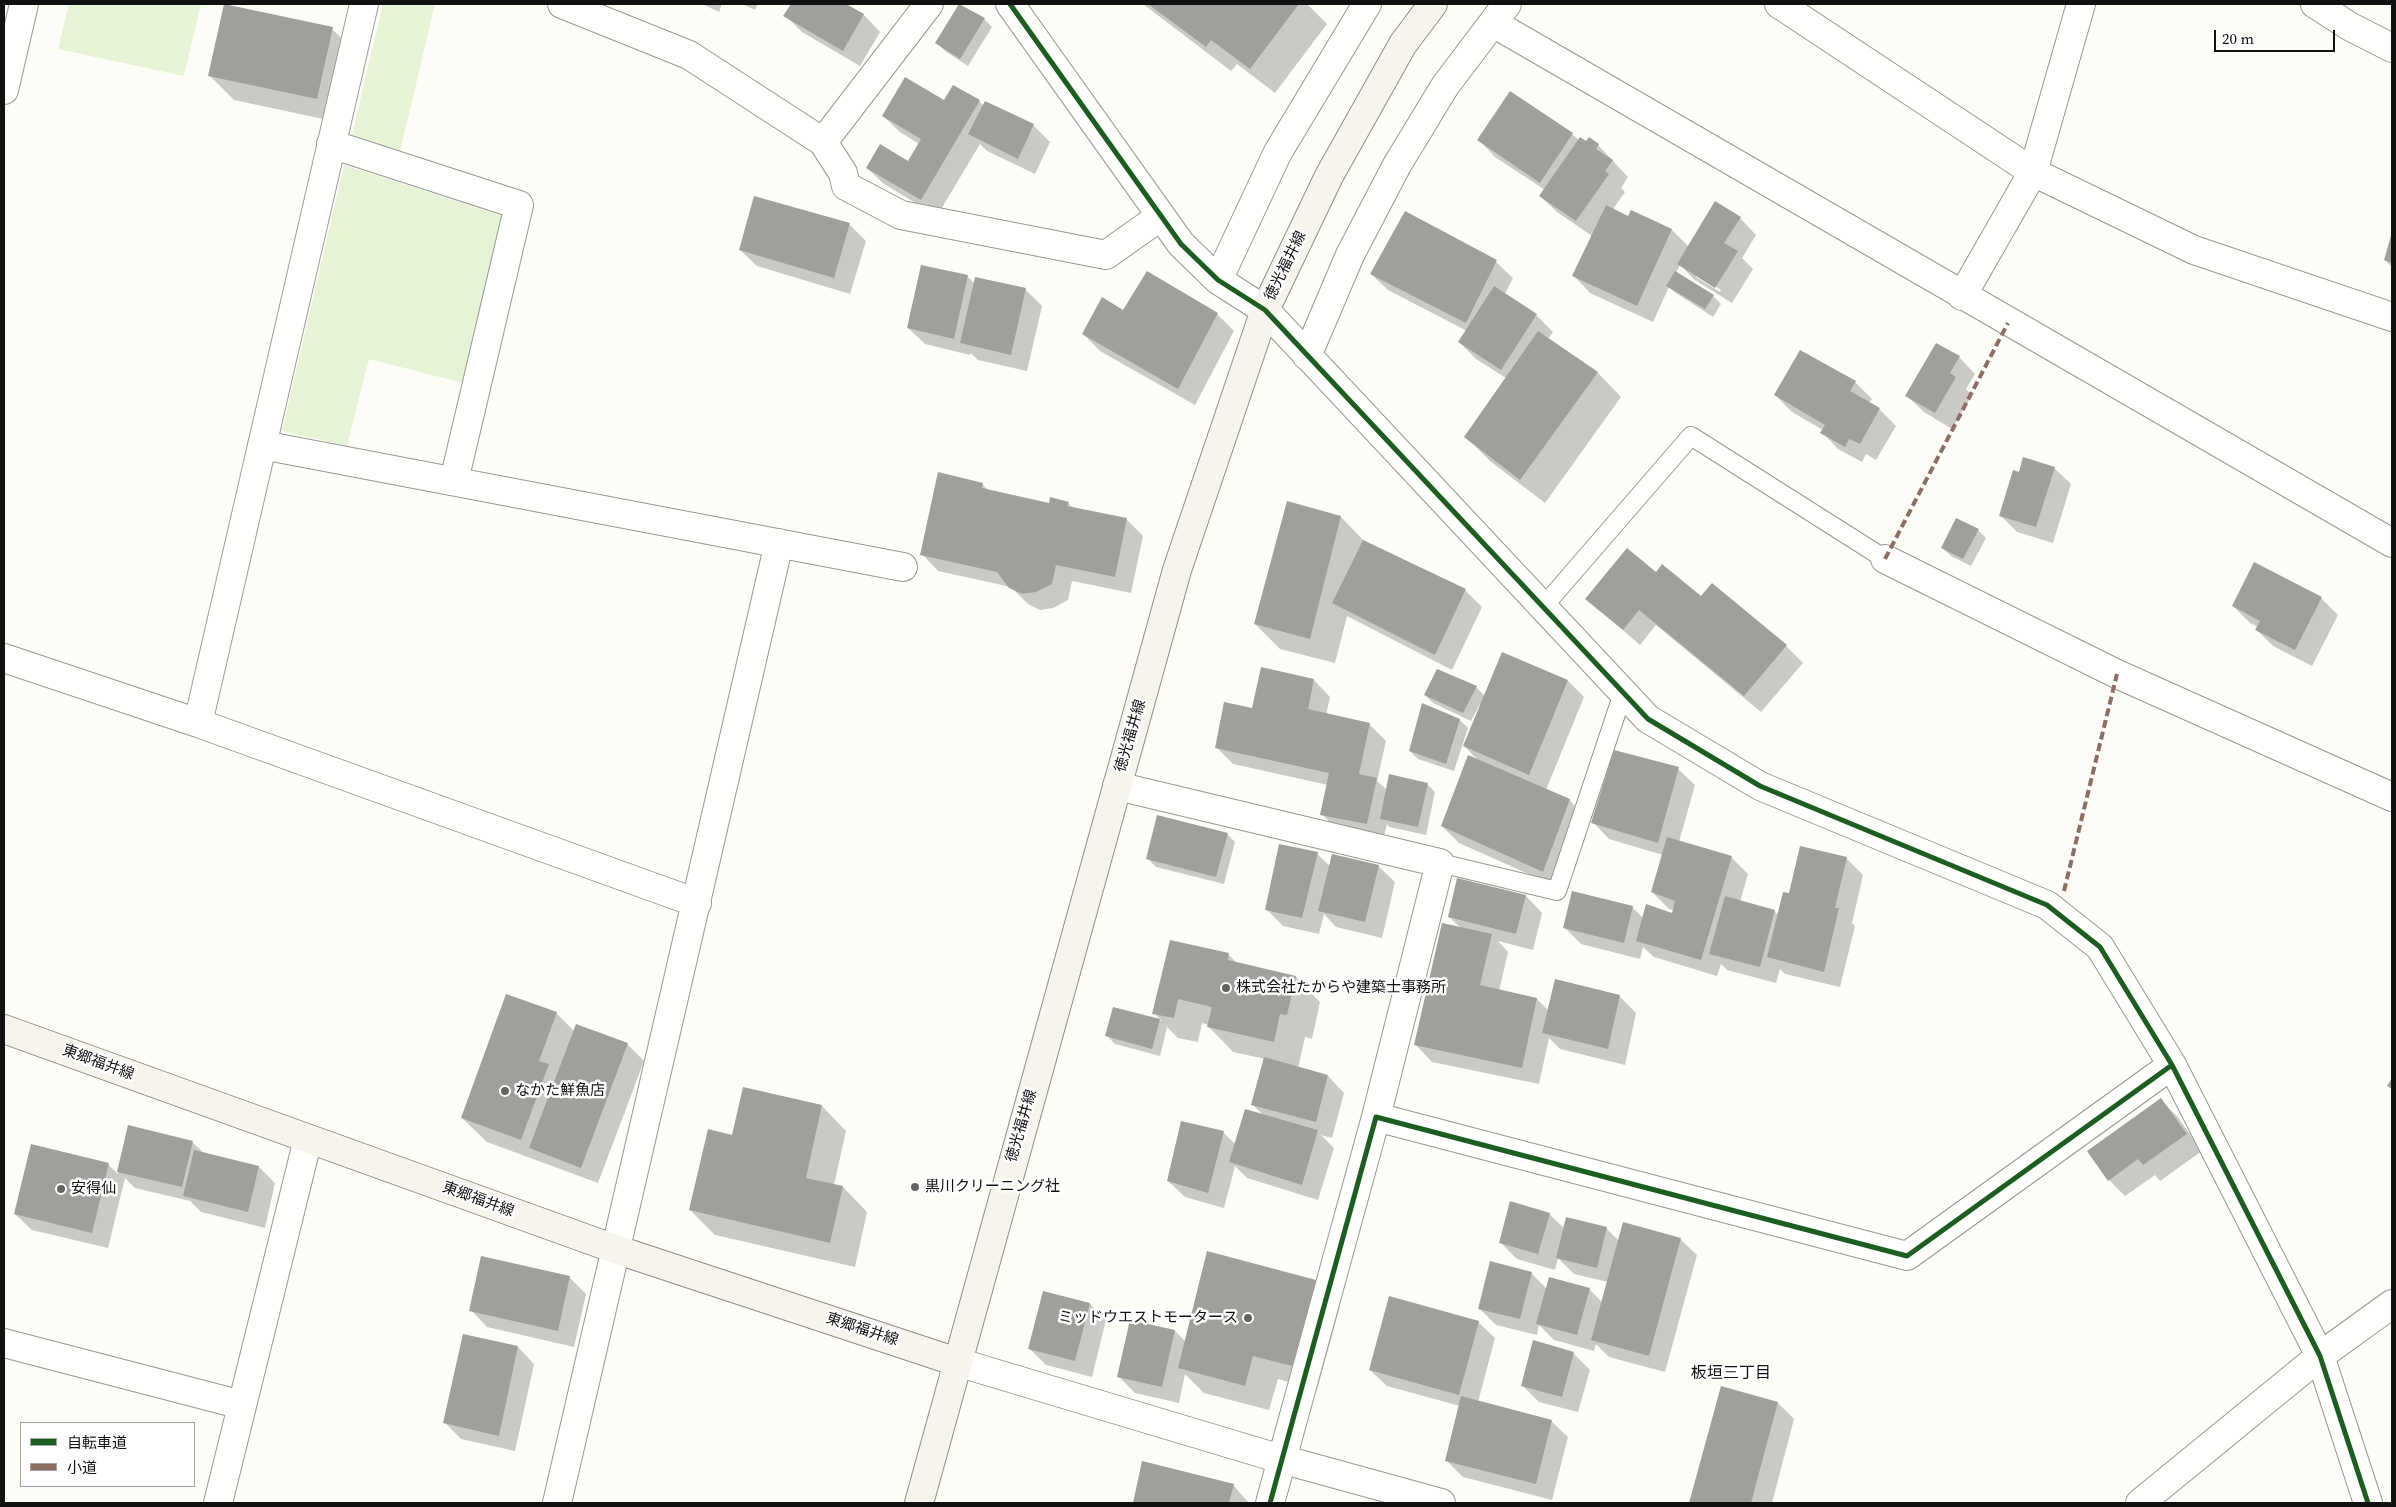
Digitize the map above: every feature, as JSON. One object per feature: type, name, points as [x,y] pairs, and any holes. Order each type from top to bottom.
[{"type":"main road","name":"徳光福井線","points":[[919,1503],[1177,570],[1265,310],[1329,176],[1403,44],[1433,4]]},
{"type":"main road","name":"東郷福井線","points":[[4,1029],[615,1250],[957,1362]]},
{"type":"street","points":[[4,90],[24,4]]},
{"type":"street","points":[[198,723],[364,4]]},
{"type":"street","points":[[562,4],[689,55],[823,142],[844,173],[846,186],[901,214],[1106,255],[1161,216]]},
{"type":"street","points":[[823,142],[929,4]]},
{"type":"street","points":[[1010,4],[1181,244],[1218,280],[1265,310],[1648,719],[1760,786],[2047,905],[2100,947],[2172,1065],[2320,1356],[2368,1503]]},
{"type":"street","points":[[1218,280],[1278,152],[1367,4]]},
{"type":"street","points":[[1779,4],[2033,172],[2194,250],[2392,318]]},
{"type":"street","points":[[1962,296],[2033,172],[2081,4]]},
{"type":"street","points":[[2315,4],[2350,26],[2392,48]]},
{"type":"street","points":[[1307,356],[1350,255],[1397,164],[1445,86],[1500,13],[1962,296],[2392,543]]},
{"type":"street","points":[[331,144],[519,204],[454,481]]},
{"type":"street","points":[[262,444],[903,567]]},
{"type":"street","points":[[557,1503],[779,543]]},
{"type":"street","points":[[1885,559],[2117,674],[2392,798]]},
{"type":"street","points":[[4,658],[198,723],[697,903]]},
{"type":"street","points":[[1117,786],[1440,863],[1376,1117],[1270,1503]]},
{"type":"street","points":[[1376,1117],[1907,1256],[2172,1065]]},
{"type":"street","points":[[218,1503],[308,1139]]},
{"type":"street","points":[[2140,1503],[2320,1356],[2392,1304]]},
{"type":"street","points":[[4,1343],[242,1405]]},
{"type":"street","points":[[957,1362],[1281,1459],[1441,1503]]},
{"type":"lane","points":[[1543,607],[1691,436],[1885,559]]},
{"type":"lane","points":[[1440,863],[1557,891],[1623,693]]},
{"type":"green space","points":[[69,4],[201,4],[184,76],[58,49]]},
{"type":"green space","points":[[383,4],[435,4],[399,156],[351,139]]},
{"type":"green space","points":[[344,165],[506,217],[463,383],[369,359],[347,446],[282,431]]},
{"type":"building","points":[[224,4],[333,27],[317,99],[208,76]]},
{"type":"building","points":[[791,4],[846,4],[864,14],[843,51],[783,16]]},
{"type":"building","points":[[959,4],[985,18],[960,59],[935,43]]},
{"type":"building","points":[[1148,4],[1299,4],[1250,69],[1211,40],[1206,47]]},
{"type":"building","points":[[905,77],[944,100],[953,85],[980,100],[921,200],[866,168],[880,144],[908,161],[921,139],[882,116]]},
{"type":"building","points":[[1510,91],[1573,133],[1540,183],[1477,140]]},
{"type":"building","points":[[985,101],[1034,124],[1018,159],[968,134]]},
{"type":"building","points":[[1580,137],[1586,141],[1589,137],[1599,144],[1596,149],[1613,160],[1605,171],[1609,174],[1576,221],[1539,196]]},
{"type":"building","points":[[754,196],[850,223],[834,278],[739,250]]},
{"type":"building","points":[[1715,201],[1741,217],[1724,243],[1738,251],[1715,288],[1677,264]]},
{"type":"building","points":[[1606,205],[1628,216],[1631,210],[1672,229],[1637,306],[1572,276]]},
{"type":"building","points":[[1405,211],[1497,260],[1466,323],[1370,274]]},
{"type":"building","points":[[2392,232],[2392,263],[2384,260]]},
{"type":"building","points":[[921,265],[968,275],[954,339],[907,328]]},
{"type":"building","points":[[1147,271],[1218,313],[1178,389],[1082,334],[1102,297],[1123,310]]},
{"type":"building","points":[[1675,271],[1714,295],[1705,309],[1666,286]]},
{"type":"building","points":[[975,277],[1026,288],[1011,355],[960,343]]},
{"type":"building","points":[[1494,286],[1537,314],[1501,370],[1458,342]]},
{"type":"building","points":[[1538,331],[1598,372],[1520,480],[1464,437]]},
{"type":"building","points":[[1936,343],[1960,356],[1950,373],[1956,377],[1935,413],[1905,396]]},
{"type":"building","points":[[1800,350],[1856,381],[1850,391],[1880,408],[1860,444],[1849,439],[1845,447],[1820,433],[1825,425],[1774,395]]},
{"type":"building","points":[[2023,457],[2055,467],[2036,527],[1999,516],[2013,470],[2019,472]]},
{"type":"building","points":[[938,472],[983,483],[982,488],[1049,503],[1050,497],[1069,502],[1067,506],[1127,518],[1115,577],[1056,565],[1052,584],[1036,592],[1022,594],[1009,588],[997,572],[920,555]]},
{"type":"building","points":[[1287,501],[1341,516],[1310,639],[1254,624]]},
{"type":"building","points":[[1956,518],[1979,529],[1963,559],[1941,548]]},
{"type":"building","points":[[1363,540],[1466,589],[1435,655],[1332,603]]},
{"type":"building","points":[[1627,548],[1656,572],[1662,564],[1701,596],[1712,583],[1787,645],[1744,696],[1639,610],[1623,630],[1585,599]]},
{"type":"building","points":[[2254,562],[2322,597],[2295,650],[2255,630],[2260,621],[2232,606]]},
{"type":"building","points":[[1502,652],[1568,680],[1529,775],[1463,746]]},
{"type":"building","points":[[1261,667],[1314,679],[1308,709],[1370,723],[1359,774],[1377,778],[1367,824],[1320,815],[1329,773],[1215,748],[1224,702],[1252,708]]},
{"type":"building","points":[[1437,669],[1477,686],[1463,713],[1424,695]]},
{"type":"building","points":[[1422,703],[1460,719],[1446,764],[1409,751]]},
{"type":"building","points":[[1614,750],[1679,767],[1658,843],[1591,823]]},
{"type":"building","points":[[1468,755],[1570,799],[1543,872],[1441,826]]},
{"type":"building","points":[[1389,774],[1428,783],[1418,827],[1380,819]]},
{"type":"building","points":[[1157,815],[1228,833],[1216,877],[1146,859]]},
{"type":"building","points":[[1667,837],[1732,856],[1701,960],[1636,941],[1646,904],[1672,913],[1675,901],[1651,892]]},
{"type":"building","points":[[1279,844],[1318,852],[1302,918],[1265,910]]},
{"type":"building","points":[[1800,846],[1847,857],[1835,908],[1839,908],[1824,972],[1767,957],[1783,892],[1789,893]]},
{"type":"building","points":[[1332,854],[1379,865],[1365,922],[1318,911]]},
{"type":"building","points":[[1457,878],[1526,895],[1516,934],[1448,917]]},
{"type":"building","points":[[1572,891],[1633,906],[1624,943],[1563,928]]},
{"type":"building","points":[[1725,896],[1775,910],[1760,967],[1709,954]]},
{"type":"building","points":[[1442,923],[1492,934],[1480,985],[1537,998],[1522,1068],[1414,1045]]},
{"type":"building","name":"株式会社たからや建築士事務所","points":[[1170,940],[1229,953],[1228,960],[1296,976],[1287,1015],[1280,1014],[1274,1042],[1207,1027],[1212,1007],[1178,999],[1174,1018],[1152,1014]]},
{"type":"building","points":[[1555,979],[1620,995],[1608,1049],[1542,1033]]},
{"type":"building","name":"なかた鮮魚店","points":[[506,994],[557,1012],[539,1061],[549,1064],[521,1140],[461,1118]]},
{"type":"building","points":[[1113,1007],[1160,1019],[1152,1049],[1105,1036]]},
{"type":"building","points":[[576,1024],[628,1043],[581,1168],[529,1148]]},
{"type":"building","points":[[1264,1057],[1328,1075],[1316,1122],[1251,1105]]},
{"type":"building","points":[[2392,1078],[2392,1089],[2387,1086]]},
{"type":"building","points":[[743,1087],[822,1105],[806,1178],[843,1186],[830,1243],[689,1210],[708,1129],[732,1135]]},
{"type":"building","points":[[2161,1098],[2187,1134],[2143,1165],[2138,1159],[2108,1181],[2087,1151]]},
{"type":"building","points":[[1245,1109],[1318,1130],[1302,1185],[1229,1162]]},
{"type":"building","points":[[1181,1121],[1224,1131],[1208,1193],[1167,1181]]},
{"type":"building","points":[[128,1125],[193,1141],[182,1187],[117,1172]]},
{"type":"building","name":"安得仙","points":[[31,1144],[109,1163],[92,1233],[14,1214]]},
{"type":"building","points":[[194,1150],[259,1166],[248,1212],[183,1196]]},
{"type":"building","points":[[1510,1201],[1550,1213],[1538,1254],[1499,1243]]},
{"type":"building","points":[[1566,1217],[1607,1227],[1597,1268],[1556,1258]]},
{"type":"building","points":[[1623,1222],[1681,1238],[1649,1356],[1591,1340]]},
{"type":"building","name":"ミッドウエストモータース","points":[[1207,1251],[1316,1280],[1292,1366],[1253,1356],[1245,1386],[1178,1368]]},
{"type":"building","points":[[481,1256],[570,1276],[558,1331],[469,1311]]},
{"type":"building","points":[[1490,1261],[1532,1272],[1520,1319],[1478,1309]]},
{"type":"building","points":[[1549,1277],[1590,1288],[1577,1335],[1536,1324]]},
{"type":"building","points":[[1043,1291],[1090,1303],[1075,1361],[1028,1349]]},
{"type":"building","points":[[1389,1296],[1479,1321],[1459,1395],[1369,1370]]},
{"type":"building","points":[[1130,1320],[1175,1330],[1162,1387],[1117,1377]]},
{"type":"building","points":[[463,1334],[518,1346],[499,1436],[443,1423]]},
{"type":"building","points":[[1533,1340],[1574,1352],[1562,1397],[1521,1386]]},
{"type":"building","points":[[1721,1386],[1778,1402],[1751,1503],[1689,1503]]},
{"type":"building","points":[[1461,1396],[1552,1420],[1536,1484],[1445,1461]]},
{"type":"building","points":[[1142,1461],[1234,1484],[1229,1503],[1133,1503]]},
{"type":"marked path","points":[[1885,559],[2008,323]]},
{"type":"marked path","points":[[2064,891],[2117,674]]},
{"type":"cycle path","points":[[1010,4],[1181,244],[1218,280],[1265,310],[1648,719],[1760,786],[2047,905],[2100,947],[2172,1065],[2320,1356],[2368,1503]]},
{"type":"cycle path","points":[[1270,1503],[1376,1117],[1907,1256],[2172,1065]]},
{"type":"place","name":"株式会社たからや建築士事務所","points":[[1226,988]]},
{"type":"place","name":"なかた鮮魚店","points":[[505,1091]]},
{"type":"place","name":"黒川クリーニング社","points":[[915,1187]]},
{"type":"place","name":"安得仙","points":[[61,1189]]},
{"type":"place","name":"ミッドウエストモータース","points":[[1248,1318]]},
{"type":"district","name":"板垣三丁目","points":[[1731,1374]]}]
